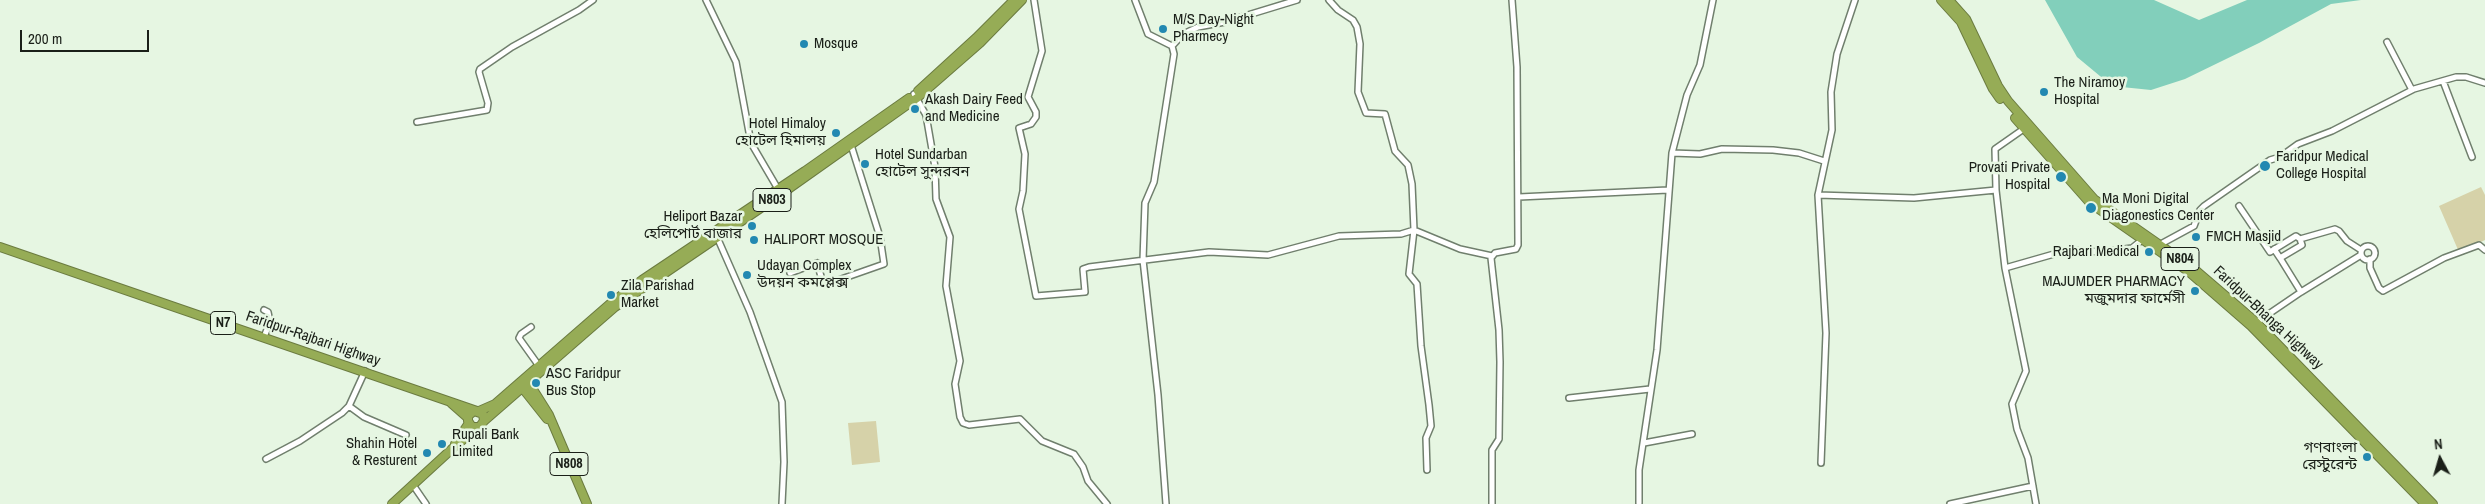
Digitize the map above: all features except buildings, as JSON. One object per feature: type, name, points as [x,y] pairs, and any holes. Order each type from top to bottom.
[{"type":"highway","name":"N803","points":[[978,41],[1014,0]]},
{"type":"highway","name":"N803","points":[[484,421],[539,366],[611,303],[724,229],[916,96],[1022,0]]},
{"type":"highway","name":"Faridpur-Bhanga Highway","points":[[1941,0],[1961,22],[1993,89],[2090,203],[2142,240],[2192,268],[2254,324],[2433,504]]},
{"type":"highway","name":"Faridpur-Bhanga Highway","points":[[1949,0],[1966,19],[1998,86],[2026,128],[2094,199],[2157,247]]},
{"type":"highway","name":"N803","points":[[478,411],[496,404],[524,383],[615,307],[693,249],[717,237],[724,229],[778,189],[851,145],[883,120]]},
{"type":"highway","name":"Faridpur-Rajbari Highway","points":[[0,247],[478,411]]},
{"type":"highway","name":"Faridpur-Bhanga Highway","points":[[2254,324],[2425,504]]},
{"type":"highway","name":"N808","points":[[524,383],[541,399],[587,504]]},
{"type":"highway","name":"Faridpur-Rajbari Highway","points":[[447,399],[468,421]]},
{"type":"highway","points":[[392,504],[453,448],[470,436],[484,421],[484,416],[478,411],[472,412],[453,448]]},
{"type":"highway","name":"N7","points":[[468,421],[477,427]]},
{"type":"street","points":[[417,122],[487,110],[488,102],[480,77],[480,69],[512,47],[579,10],[592,0]]},
{"type":"street","points":[[706,0],[736,62],[751,143],[778,189]]},
{"type":"street","points":[[1034,0],[1042,51],[1028,97],[1036,112],[1036,117],[1031,124],[1019,128],[1025,154],[1023,191],[1019,209],[1037,297],[1083,292],[1086,289],[1083,269],[1209,252],[1268,255],[1338,236],[1401,234],[1414,230],[1460,249],[1492,256],[1518,247],[1517,67],[1512,0]]},
{"type":"street","points":[[1134,0],[1148,34],[1172,46]]},
{"type":"street","points":[[1166,504],[1158,395],[1143,260],[1145,203],[1154,182],[1158,145],[1174,62],[1172,46],[1183,34],[1198,28],[1225,22],[1297,0]]},
{"type":"street","points":[[1329,0],[1338,10],[1353,20],[1357,26],[1360,44],[1358,92],[1366,113],[1385,114],[1395,152],[1408,165],[1412,184],[1414,230],[1409,274],[1416,284],[1421,346],[1430,405],[1431,426],[1426,438],[1427,470]]},
{"type":"street","points":[[1639,503],[1639,470],[1657,350],[1672,154],[1687,95],[1700,66],[1713,0]]},
{"type":"street","points":[[1822,463],[1826,350],[1818,196],[1832,130],[1831,92],[1837,54],[1855,0]]},
{"type":"street","points":[[2387,42],[2412,90]]},
{"type":"street","points":[[2157,247],[2194,226],[2200,210],[2204,206],[2270,160],[2280,157],[2298,144],[2332,131],[2412,90],[2466,77],[2485,82]]},
{"type":"street","points":[[2443,81],[2472,157]]},
{"type":"street","points":[[916,96],[928,123],[935,167],[936,199],[950,237],[946,286],[960,361],[955,384],[960,417],[963,423],[969,425],[1020,419],[1042,441],[1074,454],[1083,467],[1088,481],[1107,504]]},
{"type":"street","points":[[2026,128],[1995,149],[1996,190],[2005,268],[2026,371],[2012,404],[2028,458],[2036,504]]},
{"type":"street","points":[[790,273],[817,263],[823,283],[827,284],[884,264],[880,237],[851,145]]},
{"type":"street","points":[[1672,154],[1700,154],[1722,149],[1773,150],[1799,154],[1824,161]]},
{"type":"street","points":[[1519,197],[1668,190]]},
{"type":"street","points":[[1818,196],[1914,198],[1996,190]]},
{"type":"street","points":[[2239,206],[2270,252],[2296,236],[2300,239],[2338,230],[2347,242],[2361,253],[2365,259],[2370,259]]},
{"type":"street","points":[[717,237],[750,312],[782,402],[784,462],[782,504]]},
{"type":"street","points":[[2280,258],[2302,245],[2300,239]]},
{"type":"street","points":[[2005,268],[2068,250],[2102,252],[2132,248],[2142,240]]},
{"type":"street","points":[[2254,324],[2361,253],[2365,246],[2372,248],[2375,253],[2370,259],[2370,268],[2379,288],[2383,290],[2426,270],[2444,258],[2479,245],[2485,250]]},
{"type":"street","points":[[2274,249],[2301,292]]},
{"type":"street","points":[[1492,256],[1499,330],[1500,370],[1499,439],[1492,450],[1492,504]]},
{"type":"street","points":[[264,310],[268,312],[270,322],[264,337]]},
{"type":"street","points":[[531,327],[521,334],[519,338],[539,366]]},
{"type":"street","points":[[266,459],[342,414],[349,406],[365,372]]},
{"type":"street","points":[[1569,398],[1650,389]]},
{"type":"street","points":[[349,406],[364,416],[406,435]]},
{"type":"street","points":[[1644,442],[1692,434]]},
{"type":"street","points":[[413,485],[426,504]]},
{"type":"street","points":[[1950,504],[2033,486]]},
{"type":"shaded area","points":[[2481,187],[2485,195],[2485,240],[2459,252],[2439,206]]},
{"type":"shaded area","points":[[876,421],[880,462],[852,465],[848,423]]},
{"type":"water","points":[[2045,0],[2154,0],[2199,20],[2247,0],[2361,0],[2331,4],[2259,43],[2185,79],[2151,90],[2112,86],[2077,57]]},
{"type":"place","name":"M/S Day-Night Pharmecy","points":[[1163,29]]},
{"type":"place","name":"Mosque","points":[[804,44]]},
{"type":"place","name":"The Niramoy Hospital","points":[[2044,92]]},
{"type":"place","name":"Akash Dairy Feed and Medicine","points":[[915,109]]},
{"type":"place","name":"Hotel Himaloy হোটেল হিমালয়","points":[[836,133]]},
{"type":"place","name":"Hotel Sundarban হোটেল সুন্দরবন","points":[[865,164]]},
{"type":"place","name":"Faridpur Medical College Hospital","points":[[2265,166]]},
{"type":"place","name":"Provati Private Hospital","points":[[2061,177]]},
{"type":"place","name":"Ma Moni Digital Diagonestics Center","points":[[2091,208]]},
{"type":"place","name":"Heliport Bazar হেলিপোর্ট বাজার","points":[[752,226]]},
{"type":"place","name":"FMCH Masjid","points":[[2196,237]]},
{"type":"place","name":"HALIPORT MOSQUE","points":[[754,240]]},
{"type":"place","name":"Rajbari Medical","points":[[2149,252]]},
{"type":"place","name":"Udayan Complex উদয়ন কমপ্লেক্স","points":[[747,275]]},
{"type":"place","name":"MAJUMDER PHARMACY মজুমদার ফার্মেসী","points":[[2195,291]]},
{"type":"place","name":"Zila Parishad Market","points":[[611,295]]},
{"type":"place","name":"ASC Faridpur Bus Stop","points":[[536,383]]},
{"type":"place","name":"Rupali Bank Limited","points":[[442,444]]},
{"type":"place","name":"Shahin Hotel & Resturent","points":[[427,453]]},
{"type":"place","name":"গণবাংলা রেস্টুরেন্ট","points":[[2367,457]]}]
